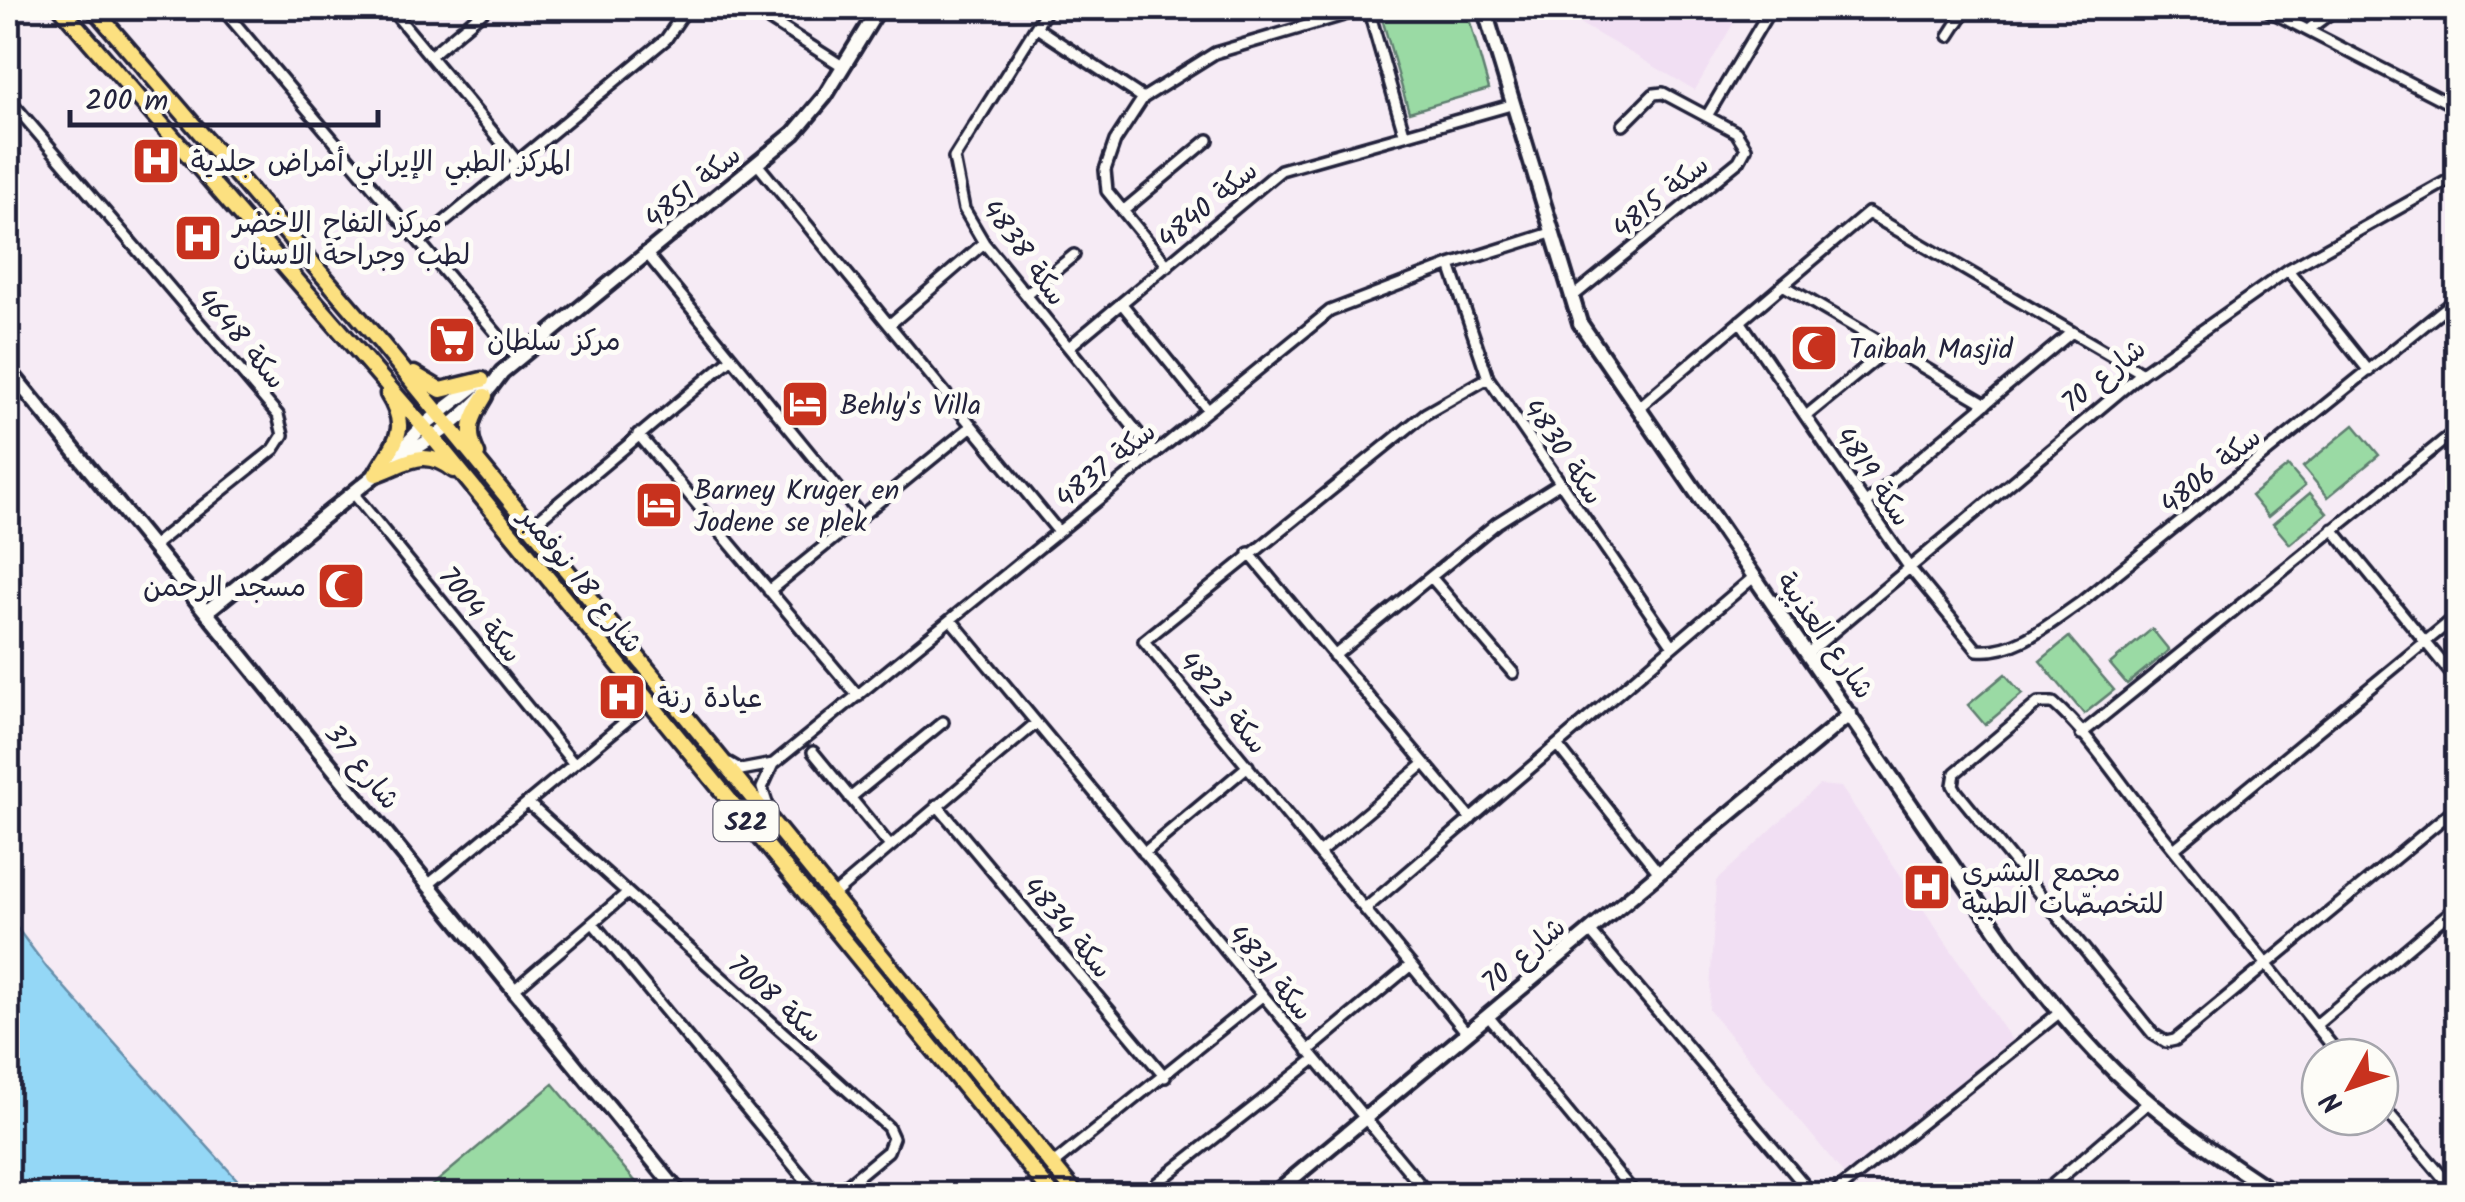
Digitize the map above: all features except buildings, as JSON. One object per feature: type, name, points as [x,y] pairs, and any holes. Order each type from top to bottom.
[{"type":"main road","name":"شارع 18 نوفمبر","points":[[61,8],[368,360],[1052,1194]]},
{"type":"main road","name":"شارع 18 نوفمبر","points":[[94,8],[449,426],[1076,1194]]},
{"type":"main road","points":[[381,344],[421,381],[441,390],[483,388],[469,423],[470,431],[476,452],[500,488]]},
{"type":"main road","points":[[368,360],[397,408],[400,426],[398,440],[380,470]]},
{"type":"main road","points":[[380,470],[413,457],[428,458],[447,465],[469,482]]},
{"type":"street","points":[[222,8],[518,359]]},
{"type":"street","points":[[390,8],[517,161]]},
{"type":"street","points":[[430,56],[487,8]]},
{"type":"street","points":[[420,242],[666,39],[687,8]]},
{"type":"street","points":[[752,8],[844,67]]},
{"type":"street","name":"سكة 4851","points":[[380,470],[434,439],[483,388],[794,133],[844,67],[879,8]]},
{"type":"street","name":"سكة 4838","points":[[1048,8],[954,158],[964,209],[984,242],[1155,454]]},
{"type":"street","points":[[1168,266],[1107,191],[1105,170],[1115,140],[1143,98],[1216,53],[1368,8],[1404,133]]},
{"type":"street","name":"شارع العذيبة","points":[[1484,8],[1580,323],[2010,951],[2059,1012],[2148,1102],[2276,1194]]},
{"type":"street","points":[[1708,116],[1772,8]]},
{"type":"street","points":[[1948,36],[1968,8]]},
{"type":"street","points":[[2264,8],[2456,104]]},
{"type":"street","points":[[2309,29],[2337,8]]},
{"type":"street","points":[[1037,28],[1143,98]]},
{"type":"street","name":"سكة 4815","points":[[1571,298],[1744,154],[1743,139],[1663,93],[1654,94],[1623,124]]},
{"type":"street","name":"سكة 4648","points":[[8,98],[278,415],[283,435],[274,449],[153,546]]},
{"type":"street","name":"سكة 4840","points":[[1069,347],[1282,170],[1511,105]]},
{"type":"street","points":[[1123,211],[1208,140]]},
{"type":"street","points":[[758,166],[1058,531]]},
{"type":"street","name":"شارع 70","points":[[1808,653],[2142,373],[2288,270],[2458,175]]},
{"type":"street","points":[[1638,408],[1868,212],[2142,373]]},
{"type":"street","name":"سكة 4837","points":[[773,764],[1330,310],[1450,265],[1551,233]]},
{"type":"street","points":[[889,324],[984,242]]},
{"type":"street","points":[[647,254],[860,516]]},
{"type":"street","points":[[1026,294],[1074,255]]},
{"type":"street","name":"سكة 4830","points":[[1450,265],[1488,378],[1673,646]]},
{"type":"street","points":[[2288,270],[2370,371]]},
{"type":"street","points":[[1783,285],[1986,404]]},
{"type":"street","name":"سكة 4806","points":[[1977,650],[1994,652],[2014,646],[2080,603],[2458,298]]},
{"type":"street","points":[[1122,304],[1208,410]]},
{"type":"street","name":"سكة 4819","points":[[1740,321],[1909,568],[1977,650]]},
{"type":"street","points":[[1865,504],[2072,332]]},
{"type":"street","points":[[1806,416],[1888,348]]},
{"type":"street","points":[[530,526],[732,358]]},
{"type":"street","name":"شارع 37","points":[[8,368],[680,1194]]},
{"type":"street","name":"سكة 4823","points":[[1467,1033],[1144,641],[1425,414],[1488,378]]},
{"type":"street","name":"سكة 4851","points":[[206,612],[354,493],[423,426],[483,388]]},
{"type":"street","points":[[770,591],[972,426]]},
{"type":"street","points":[[2081,734],[2458,429]]},
{"type":"street","points":[[638,434],[858,696]]},
{"type":"street","points":[[1334,656],[1498,523],[1559,484]]},
{"type":"street","name":"سكة 7004","points":[[354,493],[574,764]]},
{"type":"street","points":[[2334,529],[2458,682]]},
{"type":"street","points":[[1250,553],[1471,819]]},
{"type":"street","points":[[1365,910],[1755,576]]},
{"type":"street","points":[[1431,577],[1513,673]]},
{"type":"street","points":[[2174,849],[2458,615]]},
{"type":"street","name":"سكة 4831","points":[[951,620],[1428,1194]]},
{"type":"street","points":[[428,885],[649,702]]},
{"type":"street","points":[[2325,1037],[2267,964],[2081,734],[2053,703],[2038,703],[1955,773],[1953,785],[2159,1039],[2175,1040],[2267,964],[2458,806]]},
{"type":"street","name":"شارع 70","points":[[1274,1194],[1850,714]]},
{"type":"street","points":[[850,798],[943,722]]},
{"type":"street","points":[[832,896],[1036,723]]},
{"type":"street","points":[[1557,745],[1659,873]]},
{"type":"street","points":[[813,752],[890,846]]},
{"type":"street","points":[[718,757],[741,770],[773,764]]},
{"type":"street","points":[[773,764],[762,788],[779,830]]},
{"type":"street","points":[[1319,853],[1424,764]]},
{"type":"street","points":[[1144,852],[1248,766]]},
{"type":"street","name":"سكة 7008","points":[[528,803],[888,1127],[893,1138],[888,1150],[836,1194]]},
{"type":"street","name":"سكة 4834","points":[[937,806],[1164,1077]]},
{"type":"street","points":[[514,990],[626,894]]},
{"type":"street","points":[[2316,1025],[2455,908]]},
{"type":"street","points":[[592,923],[817,1194]]},
{"type":"street","points":[[1590,931],[1812,1194]]},
{"type":"street","points":[[1157,1183],[1311,1055],[1411,965]]},
{"type":"street","points":[[1052,1164],[1262,996]]},
{"type":"street","points":[[1833,1194],[2059,1012]]},
{"type":"street","points":[[1488,1016],[1630,1193]]},
{"type":"street","points":[[2042,1194],[2148,1102]]},
{"type":"street","points":[[2400,1127],[2457,1194]]},
{"type":"shaded area","points":[[1553,8],[1742,8],[1695,90]]},
{"type":"shaded area","points":[[1819,785],[1841,787],[2013,1042],[1847,1178],[1709,1010],[1716,881]]},
{"type":"green space","points":[[1379,8],[1466,8],[1489,89],[1409,112]]},
{"type":"green space","points":[[2354,425],[2379,455],[2328,497],[2303,467]]},
{"type":"green space","points":[[2288,466],[2305,486],[2268,517],[2251,496]]},
{"type":"green space","points":[[2310,493],[2327,513],[2290,544],[2273,524]]},
{"type":"green space","points":[[2152,629],[2169,650],[2127,684],[2110,664]]},
{"type":"green space","points":[[2069,637],[2114,690],[2084,714],[2040,661]]},
{"type":"green space","points":[[2005,674],[2022,694],[1985,725],[1968,705]]},
{"type":"green space","points":[[553,1084],[646,1194],[422,1194]]},
{"type":"water","points":[[8,916],[47,968],[250,1194],[8,1194]]},
{"type":"place","name":"المركز الطبي الإيراني أمراض جلدية","points":[[156,161]]},
{"type":"place","name":"مركز التفاح الاخضر لطب وجراحة الاسنان","points":[[198,238]]},
{"type":"place","name":"مركز سلطان","points":[[452,340]]},
{"type":"place","name":"Taibah Masjid","points":[[1814,348]]},
{"type":"place","name":"Behly's Villa","points":[[805,404]]},
{"type":"place","name":"Barney Kruger en Jodene se plek","points":[[659,505]]},
{"type":"place","name":"مسجد الرحمن","points":[[341,586]]},
{"type":"place","name":"عيادة رنة","points":[[622,697]]},
{"type":"place","name":"مجمع البشرى للتخصصّات الطبية","points":[[1927,887]]}]
